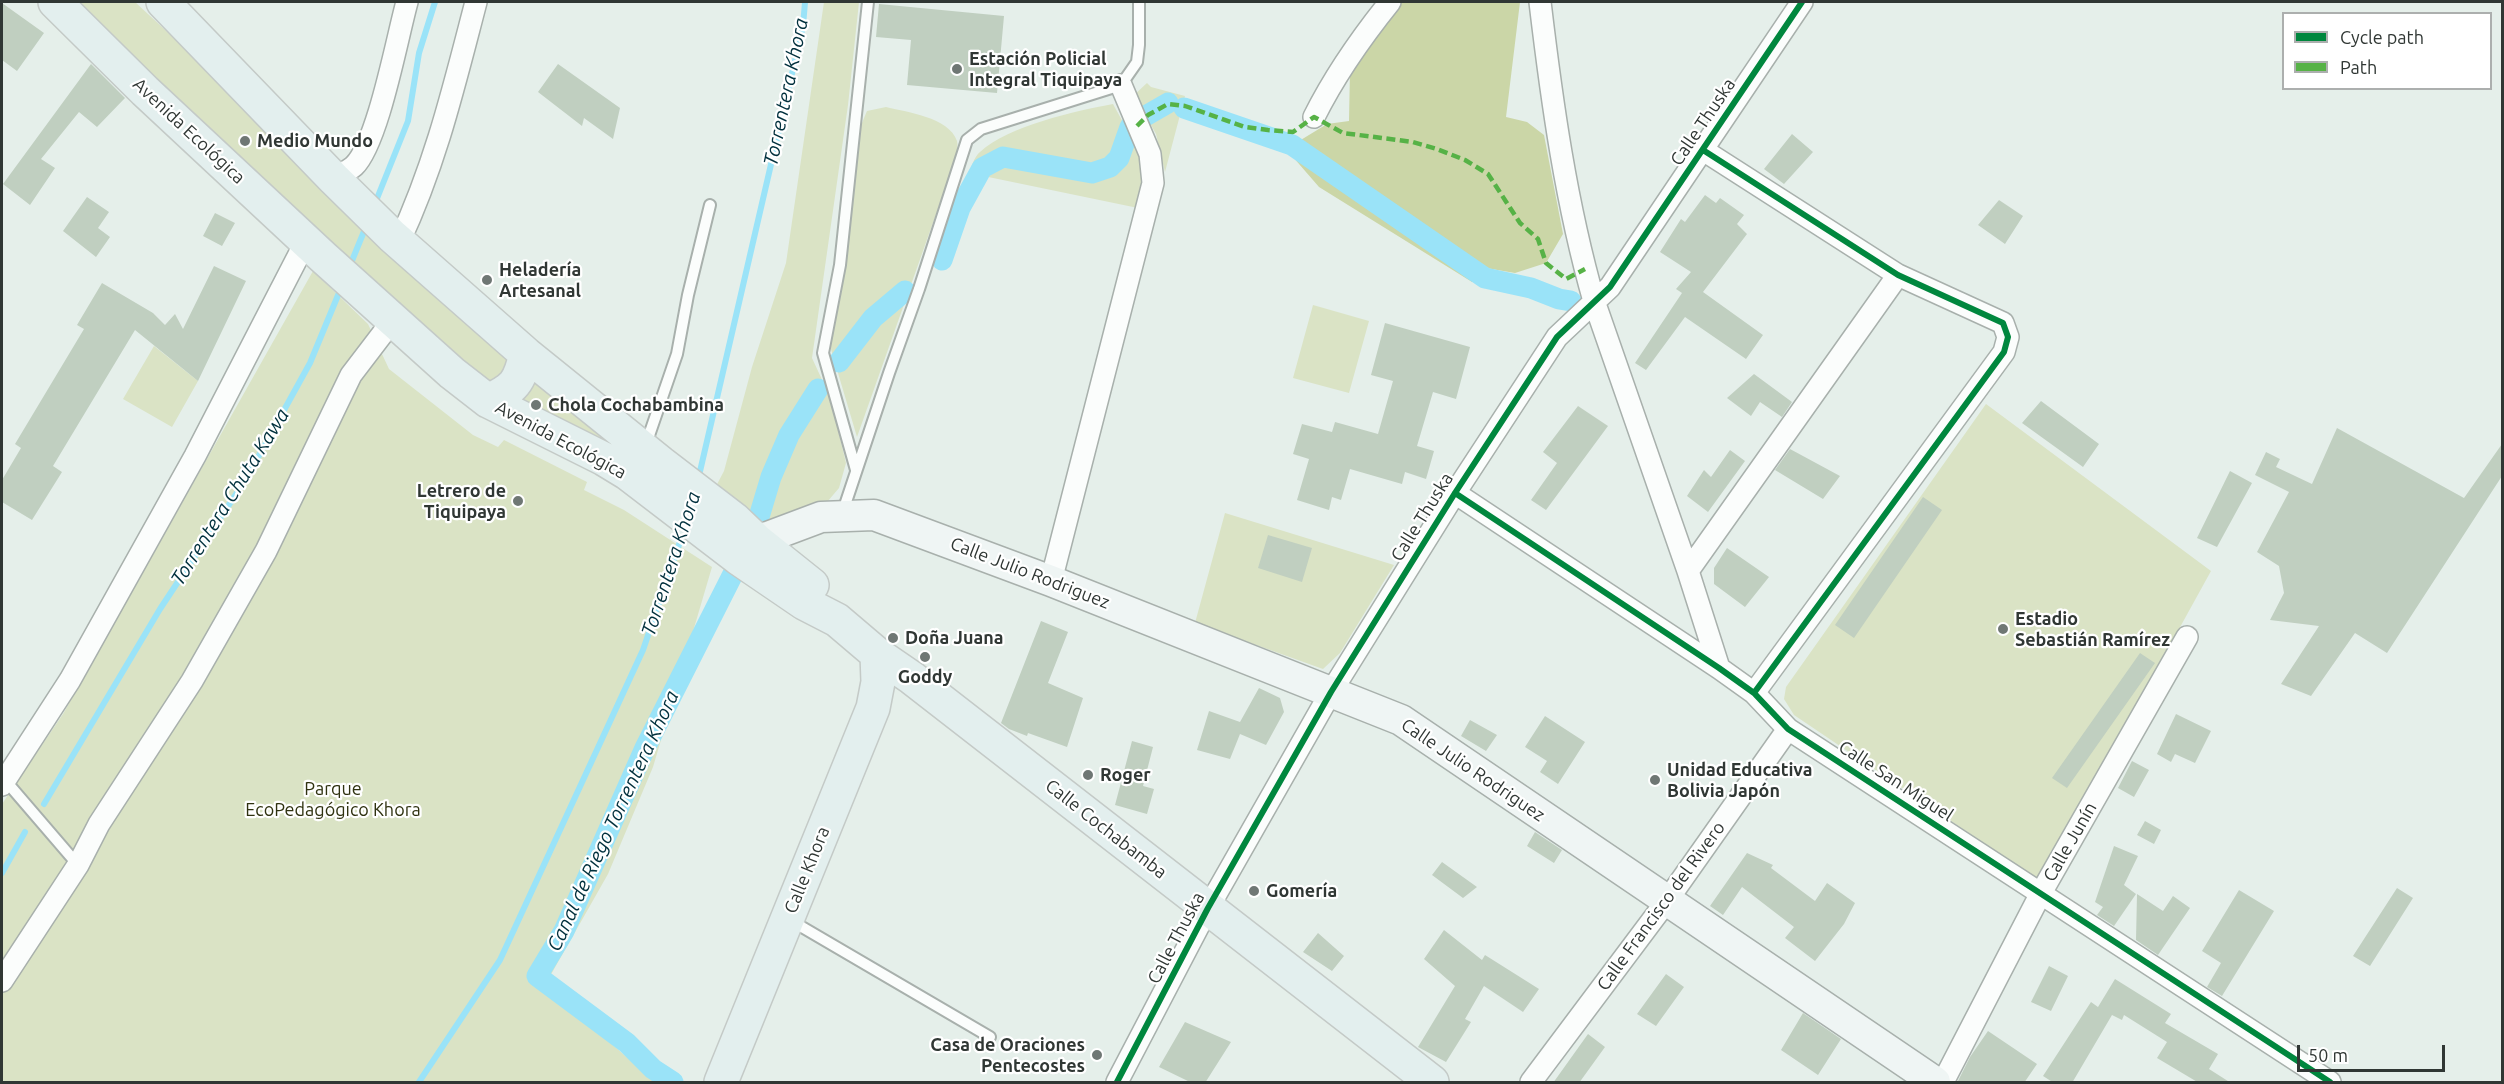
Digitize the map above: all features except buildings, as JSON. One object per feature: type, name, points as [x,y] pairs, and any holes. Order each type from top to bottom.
[{"type":"main road","name":"Avenida Ecológica","points":[[55,2],[145,91],[452,373],[488,401],[604,459],[653,469]]},
{"type":"main road","name":"Avenida Ecológica","points":[[163,2],[395,239],[526,354],[712,525],[804,603],[837,620]]},
{"type":"main road","points":[[488,401],[509,390],[516,383],[526,354]]},
{"type":"main road","name":"Calle Julio Rodriguez","points":[[757,541],[821,517],[874,515],[1051,581],[1401,720],[1935,1083]]},
{"type":"main road","points":[[712,525],[757,541],[814,586],[837,620]]},
{"type":"main road","name":"Calle Cochabamba","points":[[837,620],[877,654],[912,678],[1432,1083]]},
{"type":"main road","name":"Calle Khora","points":[[721,1083],[873,708],[878,682],[877,654]]},
{"type":"street","points":[[340,185],[365,151],[379,112],[407,2]]},
{"type":"street","points":[[395,239],[421,196],[443,130],[476,2]]},
{"type":"street","points":[[1314,117],[1354,47],[1390,2]]},
{"type":"street","points":[[1540,2],[1561,159],[1594,301],[1688,571],[1719,668]]},
{"type":"street","name":"Calle Thuska","points":[[1118,1083],[1208,908],[1331,692],[1455,493],[1557,337],[1610,287],[1802,2]]},
{"type":"street","points":[[1051,581],[1153,183],[1150,154],[1120,85]]},
{"type":"street","points":[[1703,150],[1898,275],[2003,323],[2008,337],[2004,352],[1754,693]]},
{"type":"street","points":[[3,780],[70,680],[195,456],[315,249]]},
{"type":"street","points":[[1688,571],[1898,275]]},
{"type":"street","points":[[2,981],[78,865],[99,824],[192,681],[266,551],[351,375],[393,321]]},
{"type":"street","name":"Calle San Miguel","points":[[1455,493],[1719,668],[1754,693],[1788,729],[2330,1083]]},
{"type":"street","name":"Calle Junín","points":[[1943,1083],[2041,893],[2187,636]]},
{"type":"street","name":"Calle Francisco del Rivero","points":[[1531,1083],[1666,902],[1788,729]]},
{"type":"lane","points":[[856,470],[823,353],[840,265],[868,2]]},
{"type":"lane","points":[[842,515],[919,290],[967,140],[981,129],[1120,85],[1137,62],[1139,2]]},
{"type":"lane","points":[[653,469],[688,295],[710,206]]},
{"type":"lane","points":[[3,780],[78,865]]},
{"type":"lane","points":[[787,918],[990,1037]]},
{"type":"green space","points":[[63,2],[135,2],[270,127],[506,358],[507,370],[493,388]]},
{"type":"green space","points":[[824,2],[859,2],[848,105],[812,358],[830,397],[846,463],[839,488],[822,508],[760,532],[713,492],[724,471],[752,367],[786,263]]},
{"type":"green space","points":[[1400,2],[1520,2],[1506,117],[1527,122],[1544,135],[1563,234],[1546,263],[1515,273],[1486,268],[1472,282],[1319,187],[1286,149],[1327,124],[1349,121],[1350,70]]},
{"type":"green space","points":[[1147,83],[1151,87],[1185,96],[1165,172],[1156,134],[1134,95]]},
{"type":"green space","points":[[1113,104],[1141,155],[1145,180],[1138,208],[969,173],[978,154],[1007,135],[1062,115]]},
{"type":"green space","points":[[886,107],[926,117],[945,126],[957,141],[957,155],[857,437],[830,346],[859,130],[867,111]]},
{"type":"green space","name":"Parque EcoPedagógico Khora","points":[[313,271],[368,324],[389,369],[473,435],[498,447],[504,440],[587,482],[584,490],[624,510],[712,567],[653,767],[608,874],[545,985],[655,1082],[2,1082],[2,804],[63,714]]},
{"type":"green space","points":[[1313,305],[1369,321],[1349,393],[1293,378]]},
{"type":"green space","points":[[154,346],[198,381],[172,427],[123,399]]},
{"type":"green space","points":[[531,378],[572,404],[622,454],[515,404]]},
{"type":"green space","name":"Estadio Sebastián Ramírez","points":[[1986,404],[2211,571],[2040,881],[1794,715],[1784,699],[1786,687]]},
{"type":"green space","points":[[1225,513],[1394,565],[1340,653],[1323,669],[1195,623]]},
{"type":"waterway","name":"Torrentera Chuta Kawa","points":[[374,206],[408,121],[419,53],[435,2]]},
{"type":"waterway","name":"Torrentera Khora","points":[[698,480],[803,26],[805,2]]},
{"type":"waterway","name":"Canal de Riego Torrentera Khora","points":[[1142,118],[1168,103]]},
{"type":"waterway","name":"Canal de Riego Torrentera Khora","points":[[1184,108],[1292,145],[1485,278],[1531,288],[1559,299],[1571,301]]},
{"type":"waterway","name":"Canal de Riego Torrentera Khora","points":[[942,260],[960,208],[982,168],[1003,157],[1092,173],[1110,167],[1119,158],[1130,127]]},
{"type":"waterway","name":"Torrentera Chuta Kawa","points":[[349,268],[367,224]]},
{"type":"waterway","name":"Torrentera Chuta Kawa","points":[[44,804],[160,609],[246,479],[310,363],[341,288]]},
{"type":"waterway","name":"Canal de Riego Torrentera Khora","points":[[839,362],[873,318],[905,291]]},
{"type":"waterway","name":"Canal de Riego Torrentera Khora","points":[[759,517],[771,477],[789,435],[818,389]]},
{"type":"waterway","name":"Torrentera Khora","points":[[419,1082],[500,960],[643,650],[684,530]]},
{"type":"waterway","name":"Canal de Riego Torrentera Khora","points":[[673,1082],[653,1069],[627,1043],[537,976],[564,931],[645,748],[733,574]]},
{"type":"waterway","points":[[2,873],[25,832]]},
{"type":"marked path","points":[[1137,126],[1148,115],[1168,104],[1185,106],[1245,127],[1268,130],[1293,132],[1314,117],[1343,133],[1413,142],[1437,149],[1465,160],[1488,174],[1520,223],[1538,239],[1546,263],[1566,279],[1585,269]]},
{"type":"cycle path","points":[[1117,1082],[1208,908],[1331,692],[1455,493],[1557,337],[1610,287],[1802,2]]},
{"type":"cycle path","points":[[1703,150],[1898,275],[2003,323],[2008,337],[2004,352],[1754,693]]},
{"type":"cycle path","points":[[1455,493],[1719,668],[1754,693],[1788,729],[2330,1082]]},
{"type":"place","name":"Estación Policial Integral Tiquipaya","points":[[957,69]]},
{"type":"place","name":"Medio Mundo","points":[[245,141]]},
{"type":"place","name":"Heladería Artesanal","points":[[487,280]]},
{"type":"place","name":"Chola Cochabambina","points":[[536,405]]},
{"type":"place","name":"Letrero de Tiquipaya","points":[[518,501]]},
{"type":"place","name":"Estadio Sebastián Ramírez","points":[[2003,629]]},
{"type":"place","name":"Doña Juana","points":[[893,638]]},
{"type":"place","name":"Goddy","points":[[925,657]]},
{"type":"place","name":"Roger","points":[[1088,775]]},
{"type":"place","name":"Unidad Educativa Bolivia Japón","points":[[1655,780]]},
{"type":"place","name":"Gomería","points":[[1254,891]]},
{"type":"place","name":"Casa de Oraciones Pentecostes","points":[[1097,1055]]}]
